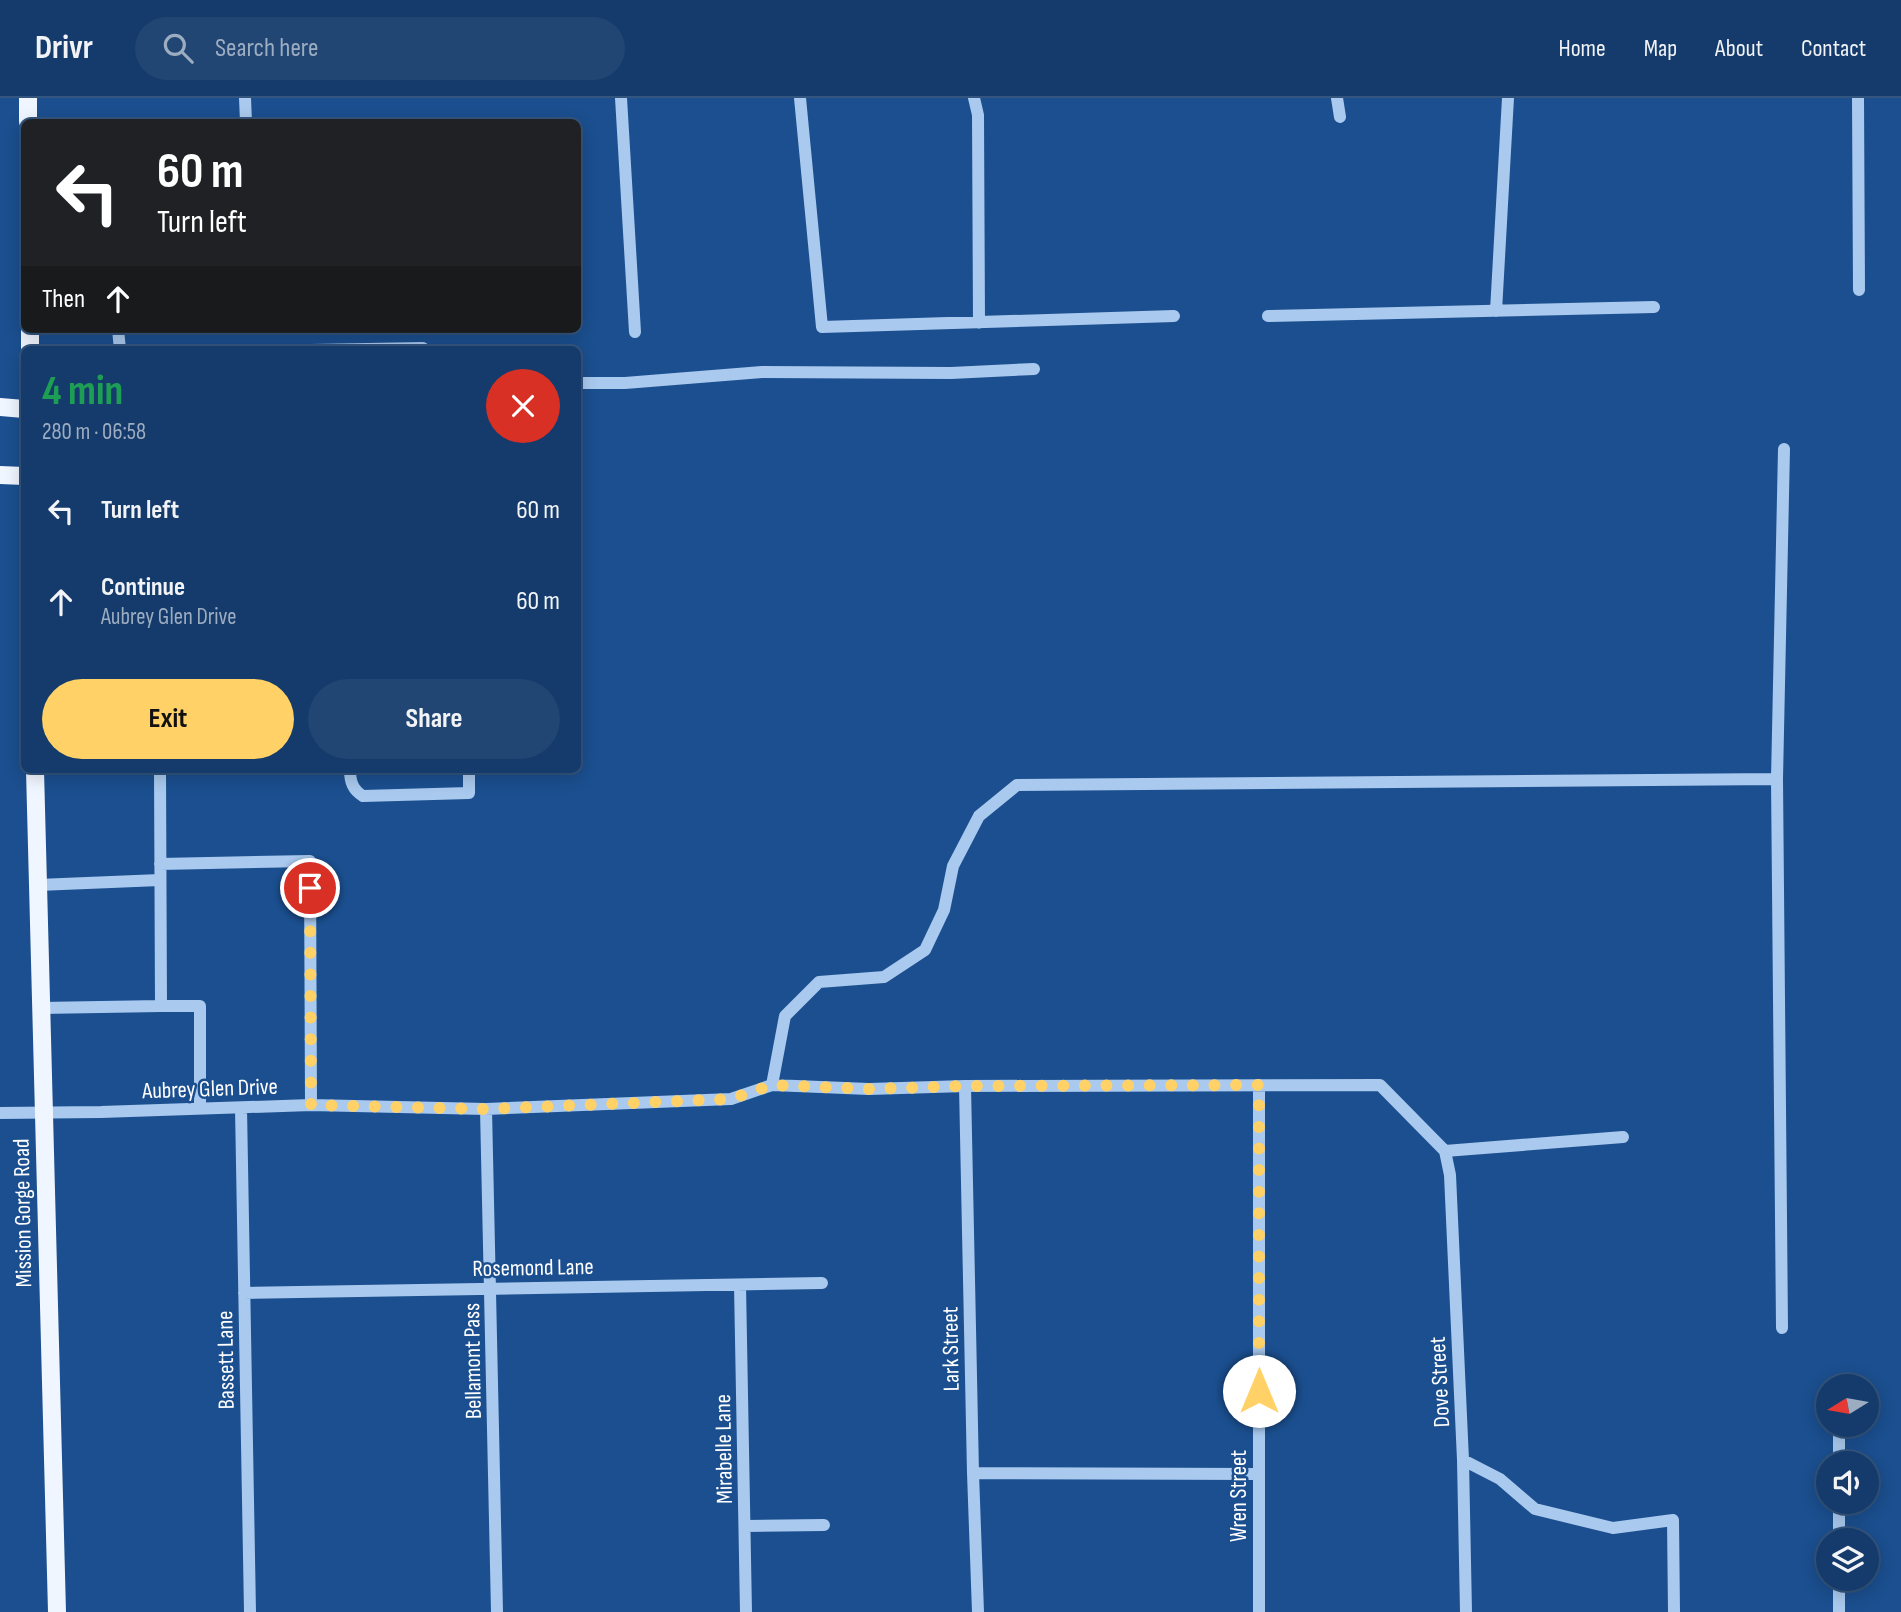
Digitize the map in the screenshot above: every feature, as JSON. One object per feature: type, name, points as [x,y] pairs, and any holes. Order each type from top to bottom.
[{"type":"main road","points":[[28,98],[28,119]]},
{"type":"main road","points":[[0,407],[21,409]]},
{"type":"main road","points":[[0,475],[21,476]]},
{"type":"main road","name":"Mission Gorge Road","points":[[35,773],[57,1612]]},
{"type":"street","points":[[245,98],[246,119]]},
{"type":"street","points":[[621,98],[635,332]]},
{"type":"street","points":[[800,98],[822,327],[1174,316]]},
{"type":"street","points":[[974,98],[978,115],[978,323]]},
{"type":"street","points":[[1337,98],[1340,117]]},
{"type":"street","points":[[1496,311],[1508,98]]},
{"type":"street","points":[[1858,98],[1859,290]]},
{"type":"street","points":[[1268,316],[1654,307]]},
{"type":"street","points":[[581,383],[625,383],[762,372],[924,373],[1034,369]]},
{"type":"street","points":[[1782,1328],[1777,779],[1784,449]]},
{"type":"street","points":[[160,773],[161,1006]]},
{"type":"street","points":[[350,773],[352,785],[363,796],[469,793],[469,773]]},
{"type":"street","points":[[772,1085],[785,1016],[819,982],[884,976],[925,950],[944,909],[953,866],[979,816],[1017,785],[1777,779]]},
{"type":"street","points":[[160,864],[310,861],[311,1105]]},
{"type":"street","points":[[38,884],[160,880]]},
{"type":"street","points":[[40,1008],[200,1006],[200,1109]]},
{"type":"street","name":"Aubrey Glen Drive","points":[[0,1113],[311,1105],[486,1109],[731,1099],[772,1085],[869,1089],[965,1086],[1381,1085],[1445,1151]]},
{"type":"street","name":"Wren Street","points":[[1259,1085],[1259,1612]]},
{"type":"street","name":"Lark Street","points":[[965,1086],[978,1612]]},
{"type":"street","name":"Bassett Lane","points":[[241,1108],[250,1612]]},
{"type":"street","name":"Bellamont Pass","points":[[486,1109],[497,1612]]},
{"type":"street","points":[[1445,1151],[1623,1138]]},
{"type":"street","name":"Dove Street","points":[[1445,1151],[1450,1175],[1464,1460],[1465,1612]]},
{"type":"street","name":"Rosemond Lane","points":[[244,1293],[822,1283]]},
{"type":"street","name":"Mirabelle Lane","points":[[740,1284],[746,1612]]},
{"type":"street","points":[[1464,1460],[1500,1479],[1535,1508],[1613,1528],[1673,1520],[1674,1612]]},
{"type":"street","points":[[973,1473],[1259,1474]]},
{"type":"street","points":[[745,1527],[824,1525]]},
{"type":"street","points":[[1839,1591],[1839,1612]]},
{"type":"route","points":[[310,888],[311,1105],[486,1109],[731,1099],[772,1085],[869,1089],[1259,1085],[1259,1391]]}]
